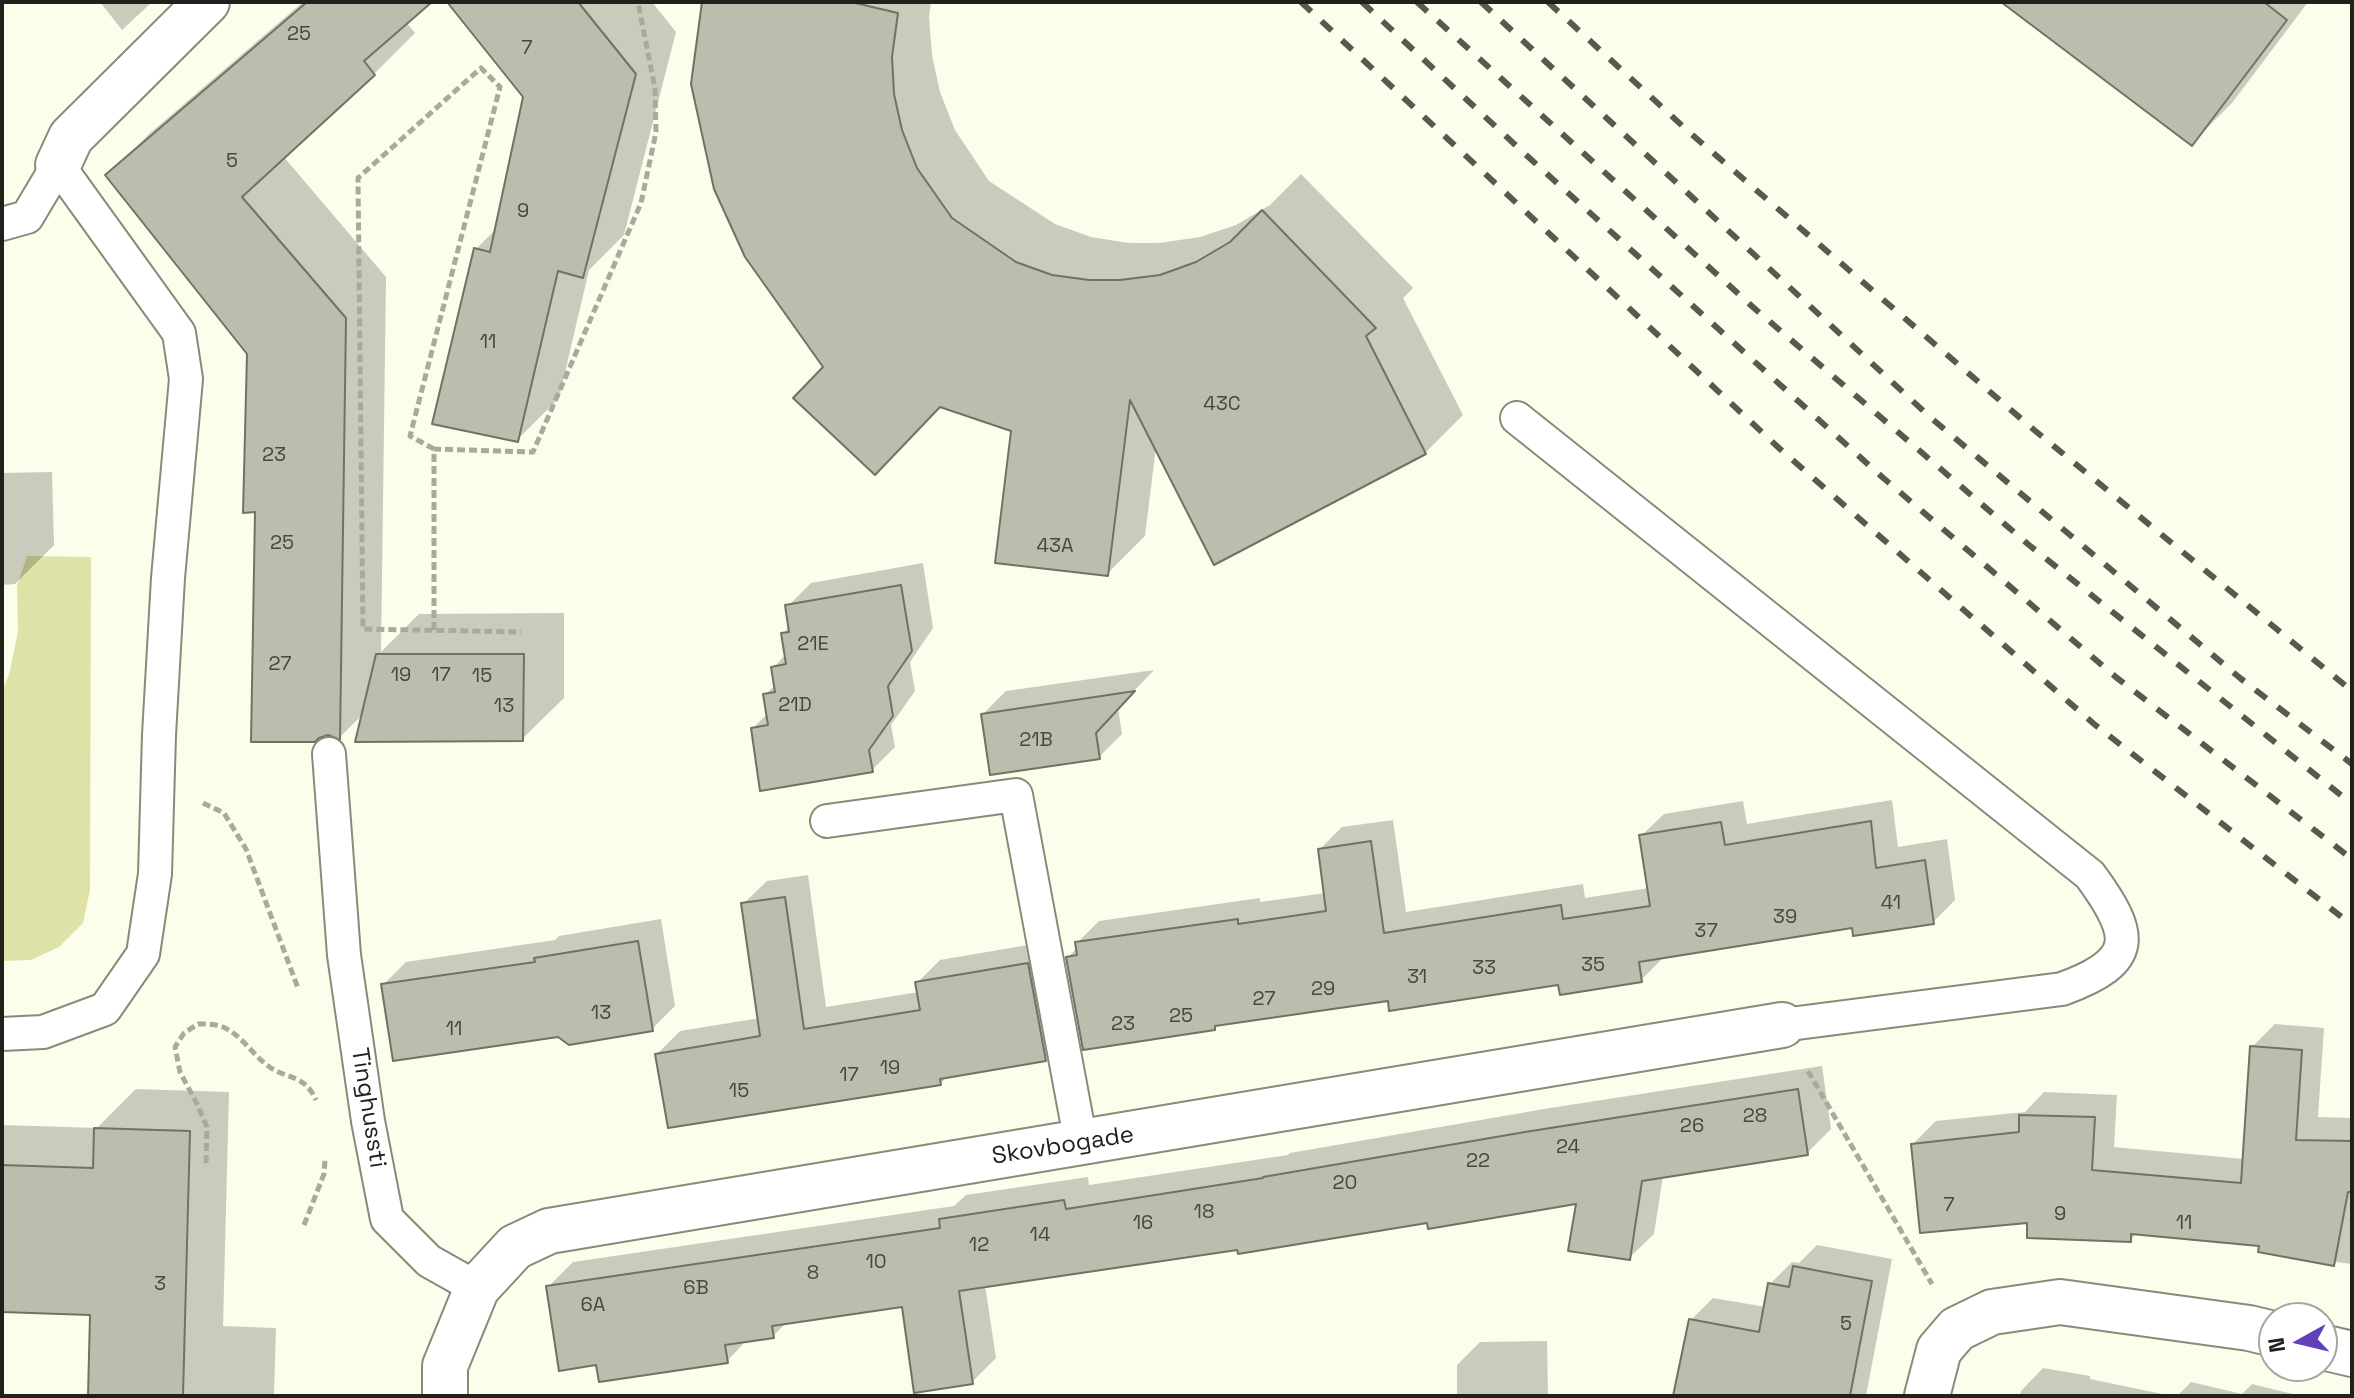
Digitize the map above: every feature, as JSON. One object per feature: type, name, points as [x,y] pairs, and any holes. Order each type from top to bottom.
[{"type":"street","points":[[58,165],[71,137],[207,2]]},
{"type":"street","name":"Skovbogade","points":[[445,1396],[445,1366],[477,1288],[515,1247],[549,1231],[1782,1025]]},
{"type":"street","points":[[1927,1396],[1939,1350],[1957,1329],[1992,1312],[2060,1302],[2258,1330]]},
{"type":"lane","points":[[2,224],[27,217],[58,165],[179,333],[186,379],[168,578],[155,874],[143,954],[105,1009],[43,1032],[2,1034]]},
{"type":"lane","points":[[1517,418],[2090,875],[2117,915],[2122,937],[2114,961],[2103,971],[2062,989],[1782,1025]]},
{"type":"lane","points":[[329,754],[344,955],[355,1031]]},
{"type":"lane","points":[[827,821],[1016,795],[1081,1143]]},
{"type":"lane","name":"Tinghussti","points":[[355,1031],[387,1219],[429,1261],[477,1288]]},
{"type":"path","points":[[521,632],[363,629],[358,178],[481,68],[500,87],[410,436],[434,449],[533,452],[641,203],[656,132],[655,89],[638,2]]},
{"type":"path","points":[[434,449],[434,630]]},
{"type":"path","name":"Tinghussti","points":[[158,783],[224,813],[246,849],[301,996],[327,1027],[355,1031]]},
{"type":"path","points":[[206,1163],[207,1127],[180,1072],[175,1047],[184,1033],[198,1024],[220,1025],[241,1038],[253,1053],[274,1070],[296,1077],[314,1095],[318,1108]]},
{"type":"path","points":[[1782,1025],[1957,1329]]},
{"type":"path","points":[[304,1225],[324,1174],[325,1147]]},
{"type":"green space","points":[[27,556],[91,557],[90,890],[83,923],[59,947],[31,960],[2,961],[2,691],[9,675],[18,631],[17,586]]},
{"type":"building","points":[[307,2],[432,2],[364,61],[375,75],[242,197],[346,318],[340,740],[328,735],[315,742],[251,742],[255,512],[243,513],[247,354],[105,175]]},
{"type":"building","points":[[447,2],[578,2],[636,74],[583,278],[558,271],[518,442],[432,424],[474,248],[490,252],[523,97]]},
{"type":"building","points":[[702,2],[851,2],[898,13],[892,57],[894,94],[902,130],[917,168],[952,218],[1016,262],[1052,275],[1089,280],[1160,275],[1196,262],[1230,242],[1262,210],[1376,328],[1366,336],[1426,454],[1214,565],[1130,400],[1108,576],[995,563],[1011,431],[940,407],[875,475],[793,398],[823,367],[745,257],[714,189],[691,84]]},
{"type":"building","points":[[2001,2],[2264,2],[2287,20],[2192,146]]},
{"type":"building","points":[[901,585],[912,651],[888,686],[893,716],[869,750],[873,772],[760,791],[751,728],[768,725],[763,694],[775,692],[771,667],[786,664],[781,633],[789,632],[785,605]]},
{"type":"building","points":[[376,654],[524,654],[523,741],[355,742]]},
{"type":"building","points":[[1135,691],[1096,733],[1100,759],[990,775],[981,714]]},
{"type":"building","points":[[1871,821],[1876,868],[1925,860],[1934,924],[1853,936],[1852,928],[1639,962],[1642,982],[1560,995],[1558,985],[1389,1011],[1388,1001],[1215,1026],[1215,1030],[1083,1050],[1066,957],[1077,955],[1075,942],[1238,919],[1238,924],[1326,911],[1318,849],[1371,841],[1384,933],[1561,905],[1563,919],[1650,906],[1639,835],[1721,822],[1725,845]]},
{"type":"building","points":[[785,897],[804,1029],[920,1010],[915,982],[1028,963],[1046,1061],[940,1079],[941,1085],[668,1128],[655,1054],[760,1036],[741,903]]},
{"type":"building","points":[[638,941],[653,1031],[569,1045],[558,1037],[393,1061],[381,984],[535,962],[534,958]]},
{"type":"building","points":[[2250,1046],[2302,1050],[2296,1140],[2352,1141],[2352,1192],[2348,1192],[2334,1266],[2258,1252],[2259,1246],[2131,1234],[2131,1242],[2027,1238],[2027,1223],[1920,1233],[1911,1144],[2019,1132],[2019,1115],[2095,1117],[2092,1170],[2241,1183]]},
{"type":"building","points":[[1798,1089],[1808,1155],[1642,1181],[1630,1260],[1568,1251],[1576,1204],[1428,1229],[1427,1223],[1238,1254],[1237,1250],[959,1291],[973,1384],[914,1393],[902,1307],[772,1326],[774,1338],[725,1345],[728,1363],[599,1382],[596,1365],[559,1371],[546,1286],[940,1228],[939,1219],[1064,1200],[1066,1209]]},
{"type":"building","points":[[94,1128],[190,1131],[183,1396],[88,1396],[90,1315],[2,1312],[2,1165],[93,1168]]},
{"type":"building","points":[[1793,1266],[1872,1281],[1850,1396],[1673,1396],[1689,1319],[1759,1332],[1768,1283],[1789,1287]]},
{"type":"railway","points":[[1301,2],[1780,449],[2094,724],[2352,925]]},
{"type":"railway","points":[[1362,2],[1881,476],[2117,678],[2352,859]]},
{"type":"railway","points":[[1417,2],[1754,308],[2029,545],[2352,804]]},
{"type":"railway","points":[[1481,2],[1931,418],[2240,678],[2352,764]]},
{"type":"railway","points":[[1548,2],[1689,132],[2033,429],[2352,691]]}]
